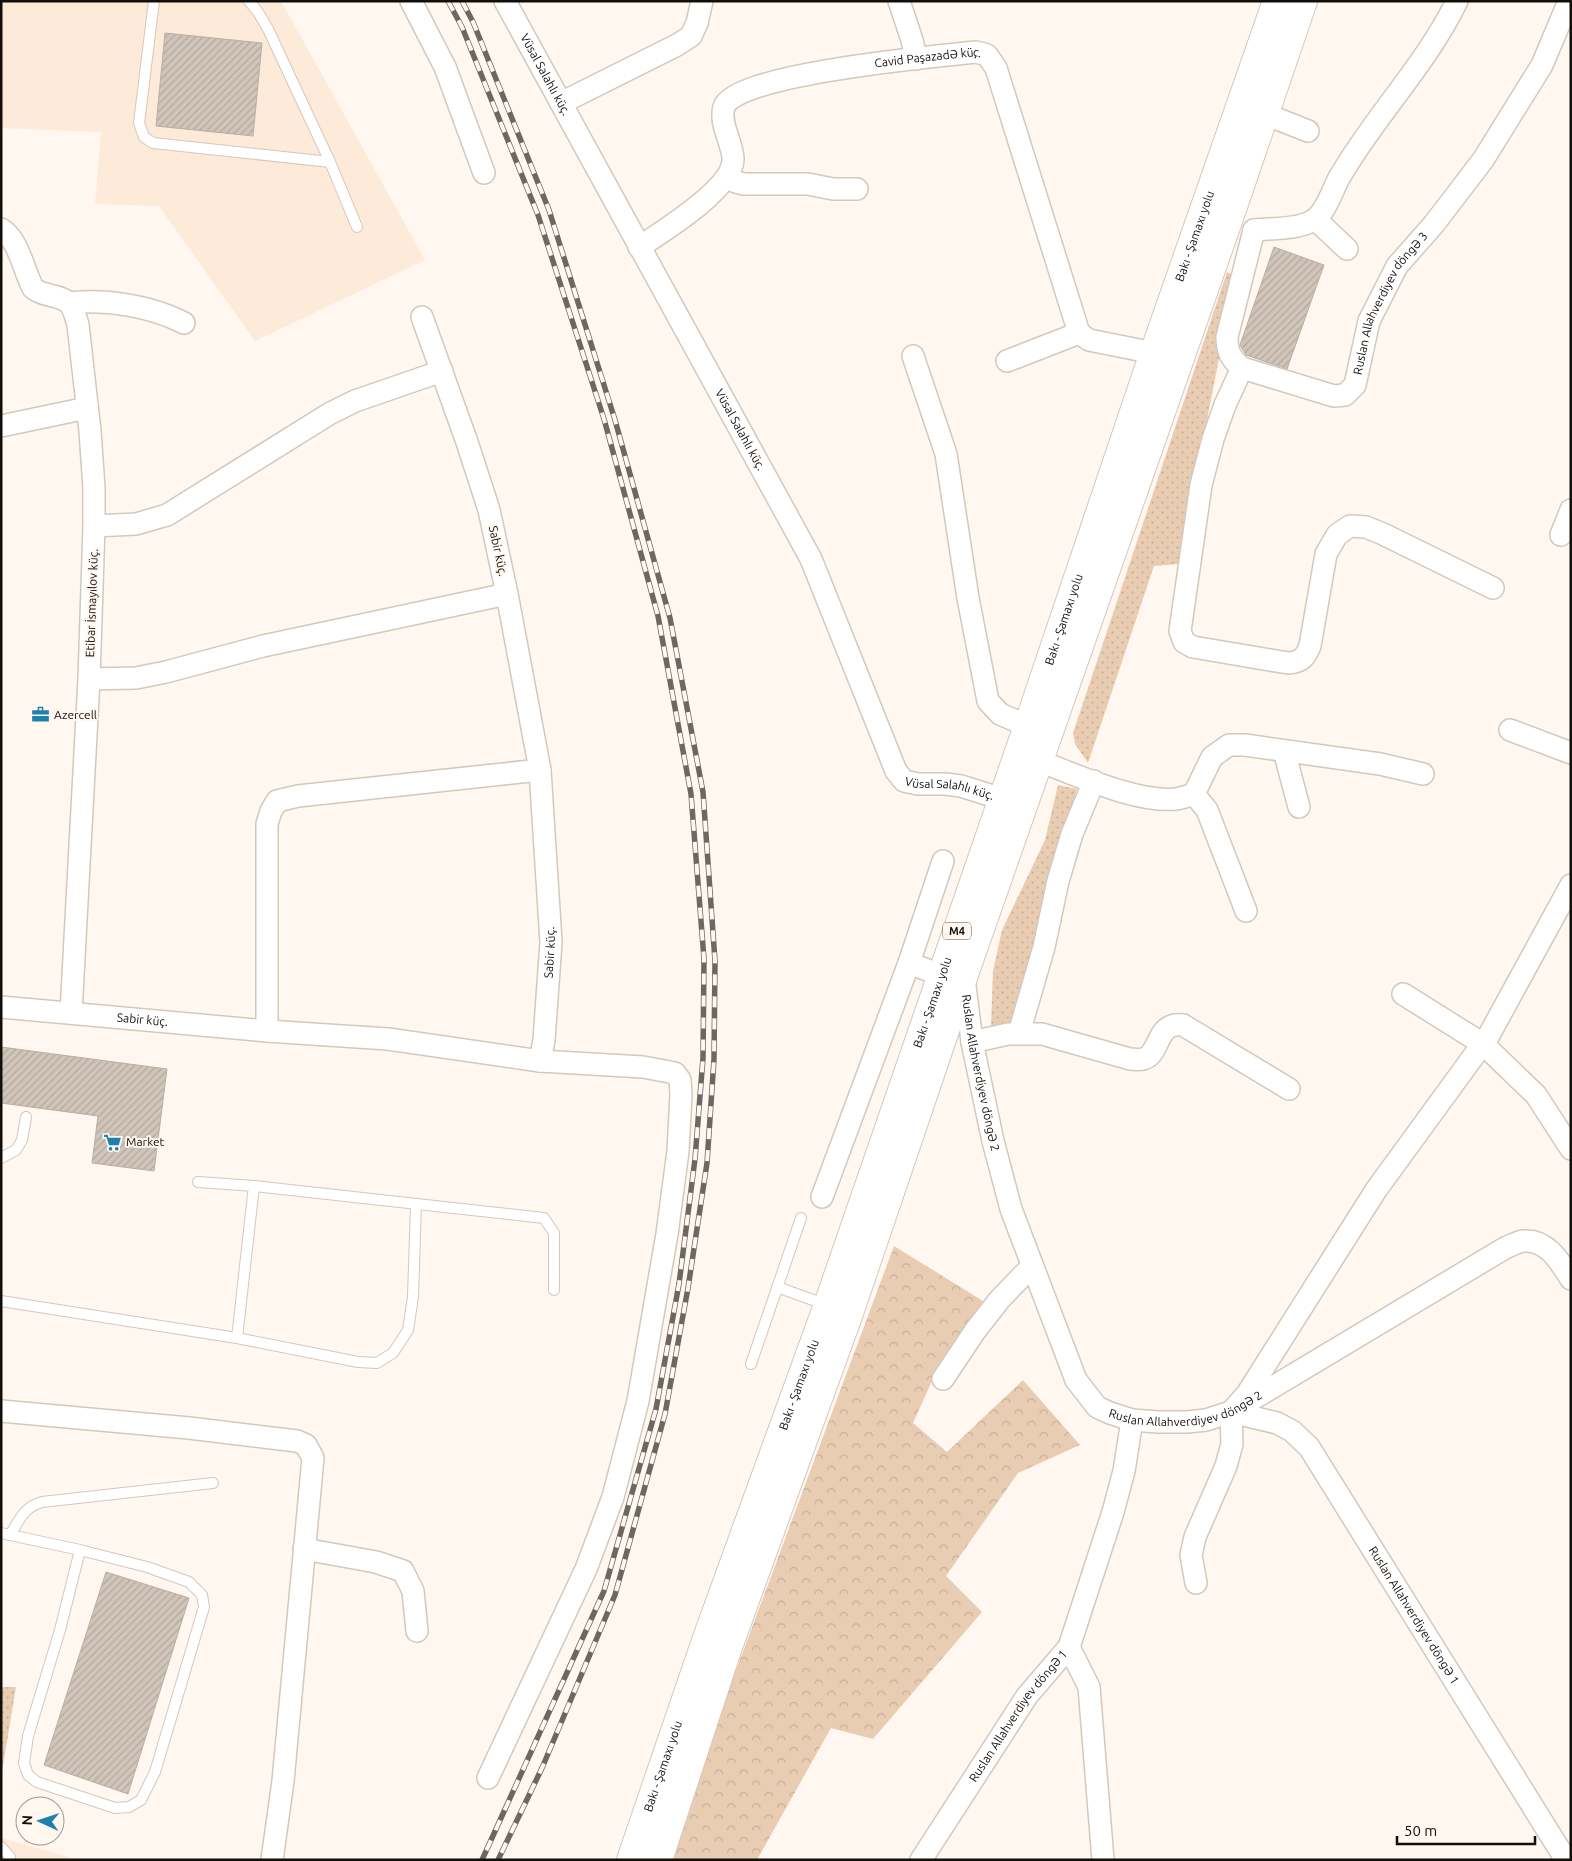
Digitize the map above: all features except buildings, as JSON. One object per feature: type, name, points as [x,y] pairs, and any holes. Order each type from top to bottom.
[{"type":"highway","name":"Bakı - Şamaxı yolu","points":[[658,1860],[728,1646],[849,1312],[951,979],[1002,799],[1154,353],[1277,1]]},
{"type":"highway","name":"Bakı - Şamaxı yolu","points":[[631,1860],[707,1638],[828,1305],[951,979],[1039,761],[1304,1]]},
{"type":"street","points":[[411,1],[445,67],[484,173]]},
{"type":"street","name":"Vüsal Salahlı küç.","points":[[505,1],[811,559],[896,772],[904,780],[911,782],[961,786],[1002,799]]},
{"type":"street","points":[[560,103],[677,45],[691,36],[697,23],[702,1]]},
{"type":"street","points":[[898,1],[912,40],[916,59]]},
{"type":"street","points":[[1229,218],[1254,230],[1295,226],[1314,219],[1321,212],[1359,146],[1444,28],[1457,1]]},
{"type":"street","name":"Ruslan Allahverdiyev döngə 3","points":[[1242,368],[1334,396],[1346,395],[1354,385],[1369,321],[1397,266],[1434,224],[1483,160],[1542,65],[1569,1]]},
{"type":"street","name":"Cavid Paşazadə küç.","points":[[727,177],[732,170],[733,156],[723,116],[724,106],[730,98],[775,80],[818,71],[976,52],[987,54],[996,68],[1078,333]]},
{"type":"street","points":[[1265,114],[1308,131]]},
{"type":"street","points":[[639,247],[692,211],[727,177],[744,184],[808,184],[833,189],[857,189]]},
{"type":"street","points":[[1314,219],[1347,249]]},
{"type":"street","points":[[1,229],[8,233],[32,288],[38,292],[63,299],[70,303],[131,306],[168,314],[184,323]]},
{"type":"street","points":[[1254,230],[1227,337],[1227,350],[1232,360],[1242,368],[1225,404],[1213,439],[1201,485],[1180,631],[1184,642],[1193,647],[1288,663],[1298,662],[1305,658],[1310,646],[1326,554],[1337,535],[1350,526],[1366,527],[1383,534],[1493,588]]},
{"type":"street","name":"Etibar İsmayılov küç.","points":[[70,303],[78,325],[88,408],[94,488],[89,679],[71,1013]]},
{"type":"street","name":"Sabir küç.","points":[[1,1007],[267,1031],[388,1039],[540,1061],[544,1040],[551,942],[540,770],[489,510],[422,317]]},
{"type":"street","points":[[1007,361],[1078,333],[1089,340],[1154,353]]},
{"type":"street","points":[[913,356],[946,454],[968,598],[988,701],[1000,714],[1028,726]]},
{"type":"street","points":[[94,526],[136,524],[167,515],[329,414],[355,401],[442,371]]},
{"type":"street","points":[[1,426],[88,408]]},
{"type":"street","points":[[1561,536],[1571,510]]},
{"type":"street","points":[[89,679],[136,678],[151,675],[263,646],[507,594]]},
{"type":"street","points":[[1510,730],[1571,753]]},
{"type":"street","points":[[1039,761],[1126,792],[1156,798],[1176,799],[1194,794],[1212,757],[1229,745],[1245,745],[1380,764],[1423,774]]},
{"type":"street","points":[[1284,751],[1299,807]]},
{"type":"street","points":[[267,1031],[267,824],[271,811],[277,801],[298,796],[540,770]]},
{"type":"street","points":[[1019,1033],[1044,947],[1058,881],[1072,834],[1094,781]]},
{"type":"street","points":[[1194,794],[1207,810],[1246,911]]},
{"type":"street","points":[[822,1197],[908,963],[943,861]]},
{"type":"street","points":[[1196,1583],[1191,1556],[1193,1546],[1195,1537],[1226,1466],[1232,1444],[1231,1412],[1247,1394],[1376,1190],[1483,1044],[1571,885]]},
{"type":"street","points":[[908,963],[951,979]]},
{"type":"street","name":"Ruslan Allahverdiyev döngə 2","points":[[951,979],[965,986],[972,1042],[993,1141],[1011,1209],[1076,1380],[1097,1407],[1132,1420],[1158,1422],[1206,1420],[1231,1412],[1505,1248],[1522,1241],[1536,1242],[1548,1249],[1559,1260],[1571,1279]]},
{"type":"street","points":[[1403,994],[1483,1044],[1536,1095],[1571,1149]]},
{"type":"street","points":[[972,1042],[1019,1033],[1042,1034],[1130,1059],[1143,1059],[1150,1055],[1167,1027],[1175,1024],[1183,1025],[1289,1089]]},
{"type":"street","points":[[488,1778],[586,1569],[613,1497],[638,1401],[667,1234],[678,1151],[681,1094],[680,1080],[674,1073],[643,1067],[540,1061]]},
{"type":"street","points":[[942,1378],[995,1305],[1032,1266]]},
{"type":"street","points":[[1,1411],[159,1425],[297,1441],[306,1445],[313,1458],[283,1781],[272,1860]]},
{"type":"street","name":"Ruslan Allahverdiyev döngə 1","points":[[1231,1412],[1277,1422],[1292,1431],[1309,1447],[1566,1860]]},
{"type":"street","name":"Ruslan Allahverdiyev döngə 1","points":[[921,1860],[1027,1696],[1069,1647],[1113,1512],[1124,1471],[1132,1420]]},
{"type":"street","points":[[304,1549],[376,1562],[403,1570],[413,1590],[417,1631]]},
{"type":"street","points":[[1069,1647],[1089,1687],[1104,1860]]},
{"type":"lane","points":[[154,1],[139,123],[144,137],[153,143],[330,162]]},
{"type":"lane","points":[[249,1],[268,29],[330,162],[357,227]]},
{"type":"lane","points":[[1,1158],[16,1150],[22,1140],[26,1117]]},
{"type":"lane","points":[[198,1182],[254,1186],[544,1218],[554,1233],[554,1290]]},
{"type":"lane","points":[[237,1338],[254,1186]]},
{"type":"lane","points":[[1,1300],[237,1338],[358,1362],[377,1363],[393,1353],[408,1330],[413,1297],[416,1204]]},
{"type":"lane","points":[[751,1364],[800,1218]]},
{"type":"lane","points":[[777,1288],[828,1305]]},
{"type":"lane","points":[[80,1550],[60,1630],[28,1736],[24,1763],[28,1775],[37,1782],[116,1808],[129,1807],[141,1800],[155,1772],[204,1607],[202,1595],[189,1582],[147,1568],[80,1550],[6,1534],[26,1509],[33,1504],[213,1483]]},
{"type":"lane","points":[[1,1848],[10,1857],[10,1860]]},
{"type":"shaded area","points":[[1,1],[281,1],[425,260],[255,341],[159,206],[95,204],[101,132],[1,128]]},
{"type":"shaded area","points":[[1,1838],[15,1842],[15,1846],[29,1846],[79,1860],[1,1860]]},
{"type":"green space","points":[[1227,272],[1235,276],[1179,564],[1154,566],[1088,763],[1075,744],[1073,733]]},
{"type":"green space","points":[[1058,785],[1077,789],[1017,1022],[991,1026],[993,971],[1002,930],[1045,840]]},
{"type":"green space","points":[[894,1246],[983,1301],[937,1370],[913,1423],[947,1452],[1023,1380],[1080,1445],[1018,1473],[946,1576],[982,1612],[873,1739],[831,1728],[758,1858],[760,1860],[672,1860],[731,1684]]},
{"type":"green space","points":[[1,1687],[16,1687],[1,1778]]},
{"type":"railway","points":[[448,1],[462,27],[538,215],[604,419],[658,616],[691,794],[704,959],[703,1058],[695,1159],[679,1284],[656,1409],[604,1591],[482,1860]]},
{"type":"railway","points":[[462,1],[473,22],[549,210],[615,420],[670,618],[703,792],[715,961],[714,1059],[707,1163],[688,1288],[665,1414],[615,1595],[542,1768],[498,1860]]},
{"type":"place","name":"Azercell","points":[[40,715]]},
{"type":"place","name":"Market","points":[[112,1142]]}]
